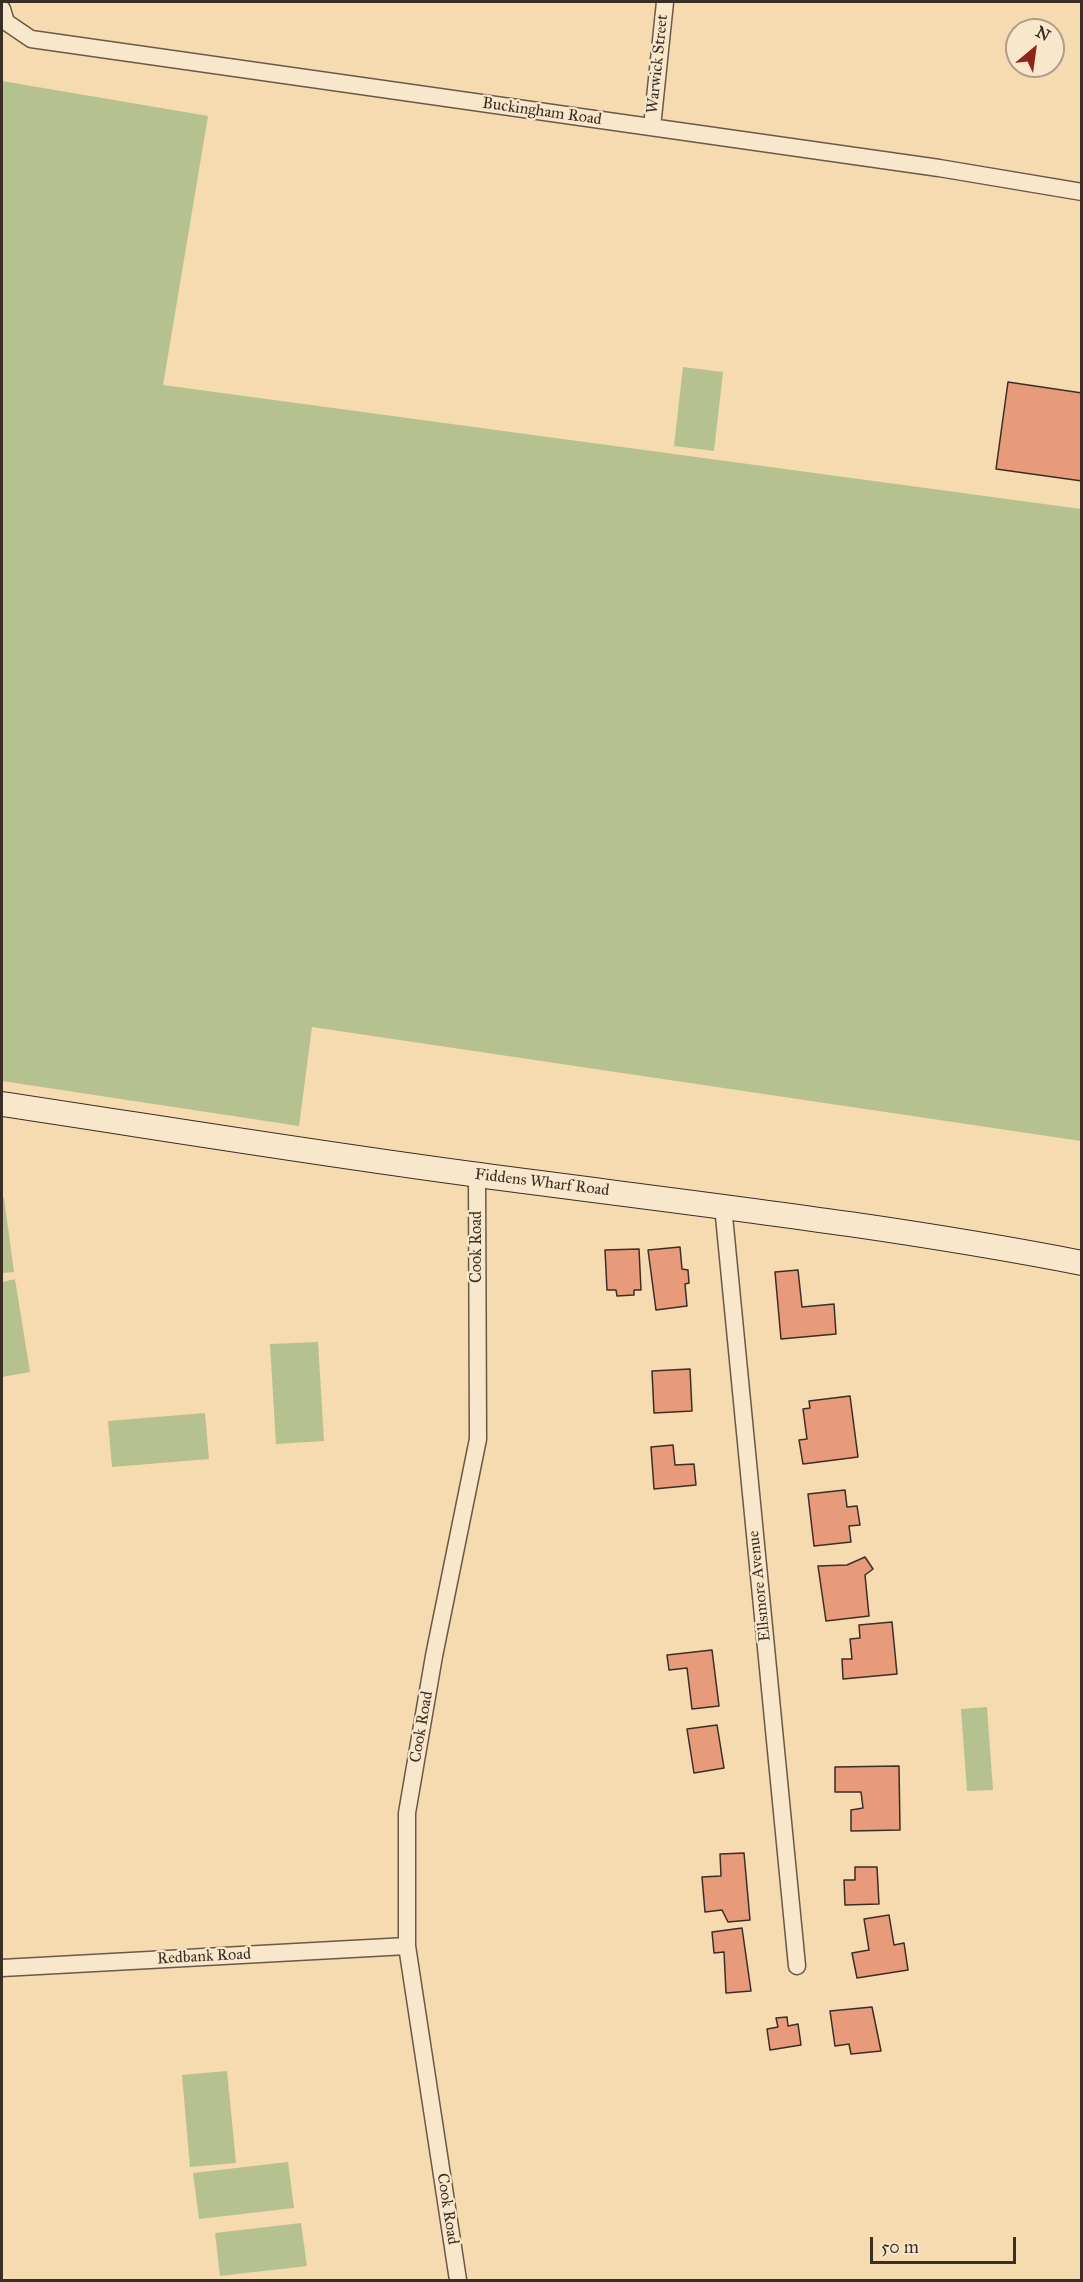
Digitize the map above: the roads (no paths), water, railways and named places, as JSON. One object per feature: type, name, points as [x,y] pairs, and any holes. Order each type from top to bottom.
[{"type":"street","name":"Warwick Street","points":[[652,128],[665,2]]},
{"type":"street","name":"Buckingham Road","points":[[4,15],[31,39],[939,168],[1082,192]]},
{"type":"street","name":"Fiddens Wharf Road","points":[[2,1104],[477,1174],[723,1206],[993,1246],[1082,1263]]},
{"type":"street","name":"Cook Road","points":[[458,2280],[407,1946],[408,1813],[434,1656],[478,1439],[477,1174]]},
{"type":"street","name":"Ellsmore Avenue","points":[[723,1206],[798,1966]]},
{"type":"street","name":"Redbank Road","points":[[2,1968],[407,1946]]}]
